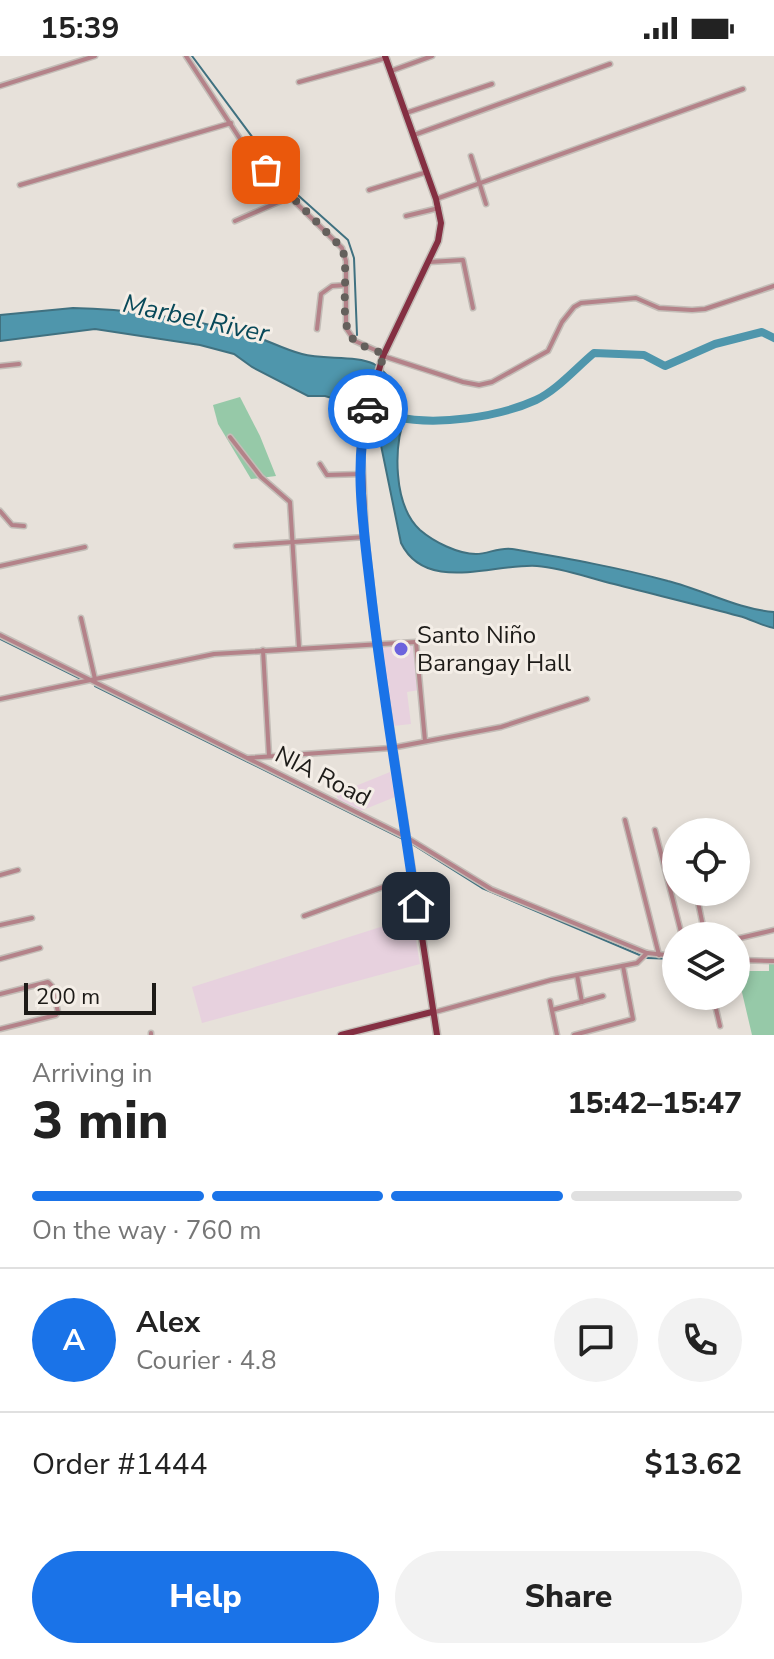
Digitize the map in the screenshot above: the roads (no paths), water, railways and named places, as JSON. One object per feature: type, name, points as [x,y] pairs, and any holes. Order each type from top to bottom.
[{"type":"main road","points":[[386,57],[439,208],[441,233],[384,355],[366,415],[361,442],[365,537],[391,748],[437,1035]]},
{"type":"main road","points":[[341,1035],[432,1012]]},
{"type":"street","points":[[0,86],[95,56]]},
{"type":"street","points":[[186,56],[246,148],[342,248],[346,261],[345,322],[349,334],[360,344],[384,355],[479,385],[501,378],[545,354],[566,316],[581,303],[636,298],[659,308],[705,309],[774,286]]},
{"type":"street","points":[[391,71],[432,56]]},
{"type":"street","points":[[299,82],[386,57]]},
{"type":"street","points":[[414,135],[610,64]]},
{"type":"street","points":[[406,113],[492,84]]},
{"type":"street","points":[[436,199],[743,89]]},
{"type":"street","points":[[20,185],[231,123]]},
{"type":"street","points":[[471,156],[486,204]]},
{"type":"street","points":[[369,190],[427,172]]},
{"type":"street","points":[[235,221],[290,197]]},
{"type":"street","points":[[406,216],[439,208]]},
{"type":"street","points":[[429,262],[463,260],[473,308]]},
{"type":"street","points":[[317,329],[321,294],[332,286],[346,285]]},
{"type":"street","points":[[0,366],[19,364]]},
{"type":"street","points":[[230,437],[252,467],[290,502],[299,648]]},
{"type":"street","points":[[320,464],[327,475],[362,474]]},
{"type":"street","points":[[0,511],[12,525],[24,526]]},
{"type":"street","points":[[236,546],[365,537]]},
{"type":"street","points":[[0,566],[85,547]]},
{"type":"street","points":[[81,618],[93,679]]},
{"type":"street","name":"NIA Road","points":[[0,635],[406,837],[491,889],[647,953],[662,955]]},
{"type":"street","points":[[0,699],[186,659],[263,650],[416,642],[425,741]]},
{"type":"street","points":[[263,650],[269,756]]},
{"type":"street","points":[[246,758],[391,748],[501,727],[587,699]]},
{"type":"street","points":[[625,820],[659,955]]},
{"type":"street","points":[[655,830],[678,922]]},
{"type":"street","points":[[0,875],[18,870]]},
{"type":"street","points":[[304,916],[397,882],[412,881]]},
{"type":"street","points":[[0,925],[32,918]]},
{"type":"street","points":[[750,936],[774,930]]},
{"type":"street","points":[[0,959],[40,948]]},
{"type":"street","points":[[432,1012],[640,962],[647,953]]},
{"type":"street","points":[[750,960],[774,961]]},
{"type":"street","points":[[574,1035],[633,1019],[623,966]]},
{"type":"street","points":[[577,975],[582,1002]]},
{"type":"street","points":[[0,994],[48,982],[52,986],[58,1012],[0,1029]]},
{"type":"street","points":[[552,1010],[603,996]]},
{"type":"street","points":[[550,1001],[557,1035]]},
{"type":"street","points":[[716,1010],[720,1026]]},
{"type":"water","points":[[73,308],[181,319],[244,333],[302,354],[358,359],[374,364],[387,375],[406,414],[399,442],[400,491],[411,519],[432,539],[454,550],[469,553],[512,549],[649,576],[747,607],[774,612],[774,628],[739,616],[547,567],[520,566],[462,572],[427,568],[412,559],[401,543],[372,410],[325,396],[308,396],[252,367],[234,354],[200,345],[95,329],[0,341],[0,315]]},
{"type":"waterway","points":[[192,56],[291,189],[348,240],[354,258],[357,335]]},
{"type":"waterway","points":[[397,417],[449,420],[521,406],[551,391],[594,353],[644,355],[665,366],[715,344],[762,332],[774,338]]},
{"type":"waterway","points":[[0,639],[81,679]]},
{"type":"waterway","points":[[95,686],[403,839]]},
{"type":"waterway","points":[[412,844],[482,888],[642,956]]},
{"type":"waterway","points":[[647,958],[662,959]]},
{"type":"place","name":"Santo Niño Barangay Hall","points":[[401,649]]},
{"type":"water label","name":"Marbel River","points":[[196,318]]}]
